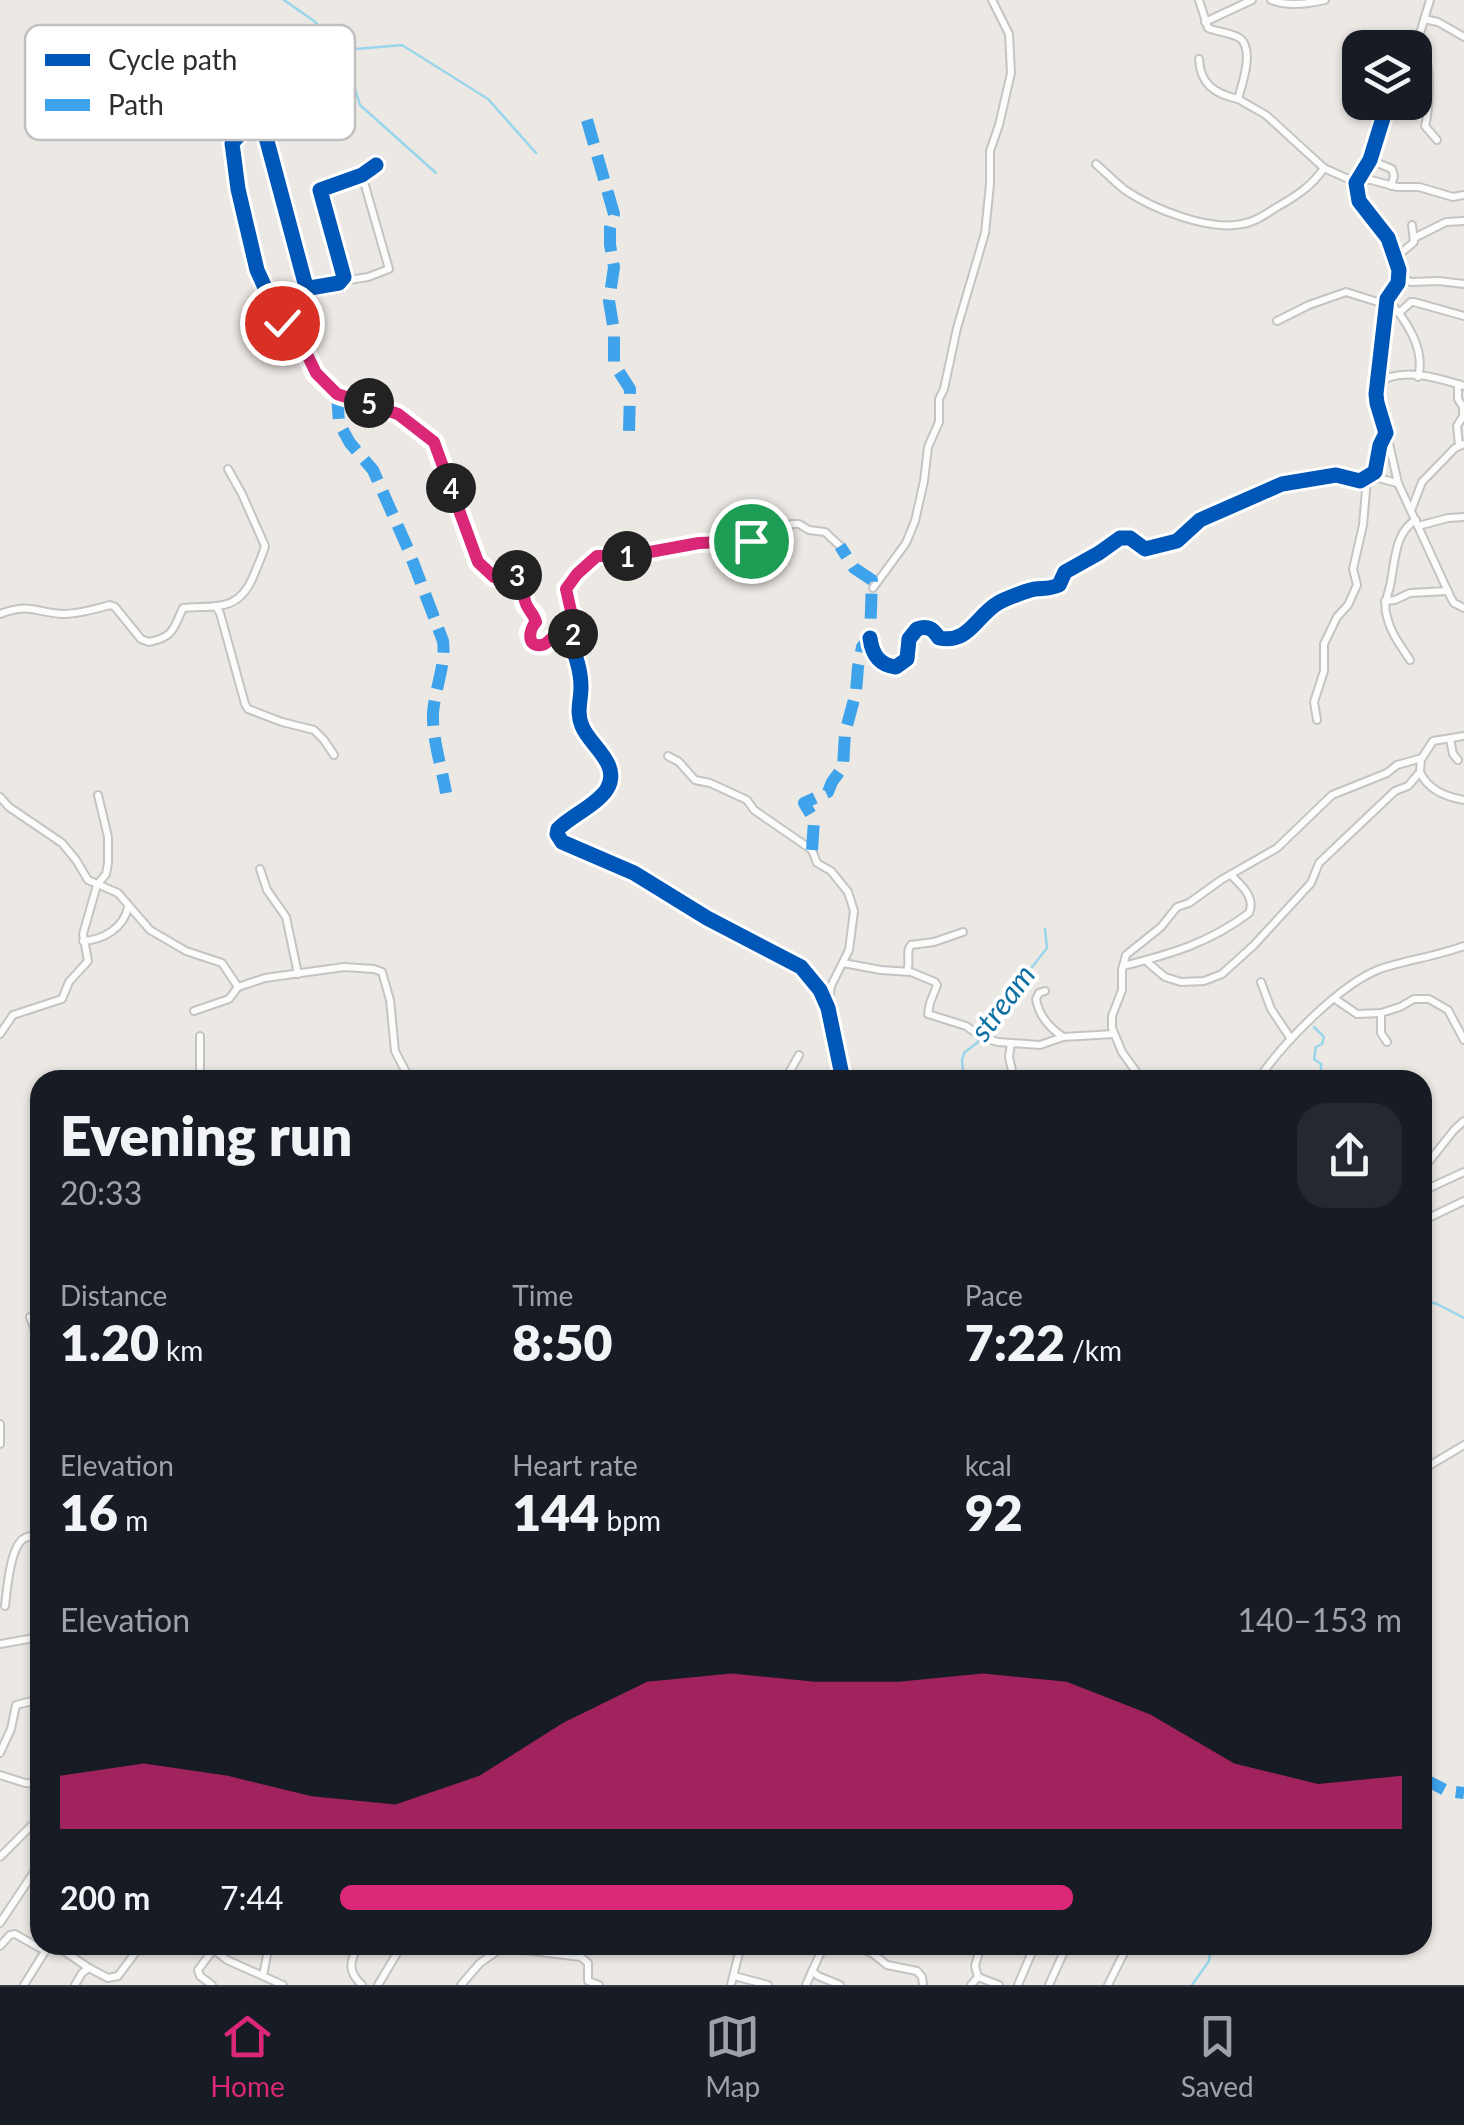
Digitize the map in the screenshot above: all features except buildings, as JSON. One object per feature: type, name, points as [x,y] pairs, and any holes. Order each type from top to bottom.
[{"type":"street","points":[[873,588],[906,543],[915,521],[928,446],[938,422],[939,399],[985,233],[990,151],[1012,73],[1010,34],[992,0]]},
{"type":"street","points":[[1199,0],[1208,28],[1238,36],[1244,44],[1247,63],[1238,99]]},
{"type":"street","points":[[1206,22],[1252,0]]},
{"type":"street","points":[[1271,0],[1291,4],[1325,0]]},
{"type":"street","points":[[1421,30],[1430,0]]},
{"type":"street","points":[[1424,19],[1438,22],[1464,37]]},
{"type":"street","points":[[1199,58],[1200,71],[1208,85],[1222,96],[1238,99],[1266,115],[1324,168],[1346,178],[1419,187],[1456,197],[1464,195]]},
{"type":"street","points":[[1382,120],[1356,188],[1360,201],[1388,238],[1398,261],[1399,277],[1384,301],[1376,403],[1398,483],[1454,603],[1464,608]]},
{"type":"street","points":[[1426,120],[1425,126],[1437,140]]},
{"type":"street","points":[[235,140],[232,149],[252,254],[284,330],[302,344],[316,373],[337,394],[398,414],[434,442],[478,562],[494,577],[513,573],[518,576],[526,606],[536,619],[529,632],[534,643],[544,645],[555,638],[568,642],[574,652],[581,678],[578,717],[584,732],[602,752],[610,778],[604,792],[558,829],[559,839],[634,873],[707,918],[796,963],[820,990],[828,1008],[841,1070]]},
{"type":"street","points":[[267,140],[306,286],[314,288],[368,278],[389,269],[362,175]]},
{"type":"street","points":[[1370,160],[1392,169],[1391,186]]},
{"type":"street","points":[[1096,164],[1128,192],[1191,221],[1217,225],[1254,220],[1300,193],[1324,168]]},
{"type":"street","points":[[342,281],[344,273],[320,192],[325,186],[362,175],[376,165]]},
{"type":"street","points":[[1414,238],[1446,222],[1464,220]]},
{"type":"street","points":[[1398,261],[1412,246],[1412,225]]},
{"type":"street","points":[[1399,277],[1411,282],[1439,280],[1464,284]]},
{"type":"street","points":[[1276,321],[1346,292],[1384,301],[1400,312],[1420,356],[1418,377]]},
{"type":"street","points":[[1400,312],[1411,302],[1464,316]]},
{"type":"street","points":[[1376,385],[1392,376],[1438,377],[1461,385],[1458,398],[1464,411],[1457,428],[1462,444],[1422,482],[1411,510]]},
{"type":"street","points":[[870,638],[880,662],[903,664],[909,639],[917,630],[929,628],[946,640],[969,632],[1000,602],[1028,590],[1045,590],[1059,584],[1065,572],[1120,538],[1130,538],[1145,549],[1162,546],[1179,540],[1200,520],[1282,484],[1336,475],[1357,480],[1368,477],[1375,472],[1386,433]]},
{"type":"street","points":[[0,614],[31,608],[64,614],[110,604],[148,642],[172,632],[182,608],[235,602],[245,593],[264,542],[228,469]]},
{"type":"street","points":[[1368,477],[1398,483]]},
{"type":"street","points":[[1316,720],[1314,702],[1324,671],[1324,644],[1357,585],[1353,569],[1364,525],[1368,477]]},
{"type":"street","points":[[1410,660],[1392,634],[1385,612],[1384,601],[1398,546],[1406,528],[1417,523],[1464,517]]},
{"type":"street","points":[[568,642],[579,623],[571,611],[566,589],[597,556],[628,556],[699,543],[751,541],[792,524],[824,532],[840,546]]},
{"type":"street","points":[[1384,601],[1410,593],[1448,591]]},
{"type":"street","points":[[216,607],[248,709],[314,730],[334,755]]},
{"type":"street","points":[[1464,736],[1430,743],[1420,772],[1435,791],[1464,800]]},
{"type":"street","points":[[1450,738],[1458,760]]},
{"type":"street","points":[[668,756],[679,762],[694,780],[747,800],[752,808],[808,846],[817,863],[836,876],[848,892],[854,906],[849,950],[831,986],[828,1008]]},
{"type":"street","points":[[1129,1070],[1114,1034],[1112,1016],[1122,990],[1128,952],[1161,928],[1177,907],[1277,848],[1332,794],[1422,758]]},
{"type":"street","points":[[1146,961],[1165,977],[1181,982],[1204,981],[1228,970],[1310,883],[1319,863],[1420,772]]},
{"type":"street","points":[[0,1034],[14,1015],[65,997],[70,982],[88,962],[82,934],[108,863],[108,837],[98,795]]},
{"type":"street","points":[[0,797],[62,843],[88,880],[112,890],[150,930],[186,951],[222,962],[238,987]]},
{"type":"street","points":[[260,869],[267,890],[286,916],[298,974]]},
{"type":"street","points":[[1123,966],[1218,935],[1250,913],[1250,897],[1231,874]]},
{"type":"street","points":[[83,941],[116,929],[124,922],[128,906]]},
{"type":"street","points":[[906,971],[911,944],[934,942],[963,932]]},
{"type":"street","points":[[1266,1070],[1290,1039],[1362,978],[1464,946]]},
{"type":"street","points":[[843,963],[918,974],[937,984],[928,1014],[966,1026],[990,1040],[1045,1045],[1063,1038],[1114,1034]]},
{"type":"street","points":[[194,1011],[229,998],[238,987],[265,978],[344,967],[374,968],[382,972],[390,1000],[394,1051],[404,1070]]},
{"type":"street","points":[[1262,982],[1271,1009],[1290,1039]]},
{"type":"street","points":[[1045,991],[1037,996],[1038,1008],[1044,1020],[1063,1038]]},
{"type":"street","points":[[1335,999],[1354,1013],[1381,1013],[1414,999],[1429,1000],[1448,1010],[1464,1040]]},
{"type":"street","points":[[1381,1013],[1386,1042]]},
{"type":"street","points":[[200,1036],[200,1070]]},
{"type":"street","points":[[1011,1043],[1012,1070]]},
{"type":"street","points":[[791,1070],[799,1055]]},
{"type":"street","points":[[1432,1157],[1464,1122]]},
{"type":"street","points":[[1432,1188],[1464,1172]]},
{"type":"street","points":[[1432,1217],[1462,1204]]},
{"type":"street","points":[[0,1424],[0,1444]]},
{"type":"street","points":[[1432,1464],[1464,1445]]},
{"type":"street","points":[[5,1606],[16,1547],[30,1536]]},
{"type":"street","points":[[0,1644],[30,1640]]},
{"type":"street","points":[[0,1753],[9,1738],[16,1705],[30,1701]]},
{"type":"street","points":[[0,1776],[30,1783]]},
{"type":"street","points":[[0,1858],[30,1827]]},
{"type":"street","points":[[0,1923],[30,1879]]},
{"type":"street","points":[[0,1945],[15,1934],[30,1940]]},
{"type":"street","points":[[24,1985],[44,1955]]},
{"type":"street","points":[[64,1955],[116,1982],[134,1955]]},
{"type":"street","points":[[207,1955],[198,1970],[212,1985]]},
{"type":"street","points":[[220,1955],[283,1985]]},
{"type":"street","points":[[266,1980],[267,1955]]},
{"type":"street","points":[[353,1955],[350,1971],[362,1985]]},
{"type":"street","points":[[378,1985],[396,1955]]},
{"type":"street","points":[[461,1985],[492,1955]]},
{"type":"street","points":[[565,1955],[581,1957],[588,1963],[588,1980],[599,1985]]},
{"type":"street","points":[[730,1985],[737,1955]]},
{"type":"street","points":[[806,1985],[824,1955]]},
{"type":"street","points":[[874,1955],[887,1965],[917,1971],[923,1985]]},
{"type":"street","points":[[971,1985],[978,1976],[979,1955]]},
{"type":"street","points":[[1018,1985],[1031,1955]]},
{"type":"street","points":[[1049,1985],[1062,1955]]},
{"type":"street","points":[[1108,1985],[1123,1955]]},
{"type":"street","points":[[75,1985],[89,1968]]},
{"type":"street","points":[[812,1971],[840,1985]]},
{"type":"street","points":[[734,1976],[768,1985]]},
{"type":"street","points":[[978,1976],[999,1985]]},
{"type":"waterway","points":[[284,0],[318,25]]},
{"type":"waterway","points":[[355,49],[402,45],[488,99],[536,153]]},
{"type":"waterway","points":[[355,89],[360,105],[436,173]]},
{"type":"waterway","name":"stream","points":[[963,1070],[964,1053],[983,1038],[1017,992],[1012,982],[1029,971],[1047,948],[1045,929]]},
{"type":"waterway","points":[[1314,1027],[1324,1037],[1316,1047],[1314,1059],[1321,1064],[1321,1070]]},
{"type":"waterway","points":[[1432,1303],[1464,1318]]},
{"type":"waterway","name":"stream","points":[[1192,1985],[1210,1955]]},
{"type":"marked path","points":[[587,120],[614,214],[610,228],[614,267],[609,301],[614,364],[630,389],[629,433]]},
{"type":"marked path","points":[[337,394],[339,423],[373,470],[443,641],[433,723],[446,793]]},
{"type":"marked path","points":[[812,850],[814,820],[804,803],[828,792],[843,767],[845,733],[862,647],[870,638],[872,580],[854,568],[840,546]]},
{"type":"marked path","points":[[1432,1783],[1447,1791],[1464,1793]]},
{"type":"cycle path","points":[[870,638],[877,658],[896,667],[907,659],[909,639],[917,629],[930,629],[939,638],[958,637],[1001,601],[1059,585],[1065,572],[1120,538],[1130,538],[1145,549],[1177,541],[1200,520],[1282,484],[1336,475],[1360,481],[1375,472],[1386,433],[1376,394],[1387,299],[1398,283],[1399,270],[1388,238],[1359,201],[1356,183],[1370,160],[1382,120]]},
{"type":"cycle path","points":[[235,140],[238,189],[257,270],[284,329],[302,344],[315,373],[337,394],[398,414],[434,442],[478,562],[494,577],[513,573],[520,581],[525,604],[536,618],[529,633],[534,643],[544,645],[558,639],[571,646],[580,675],[580,721],[608,763],[611,780],[597,800],[558,829],[562,842],[634,873],[707,918],[801,967],[820,990],[828,1008],[841,1070]]},
{"type":"cycle path","points":[[267,140],[305,283],[310,288],[339,283],[344,277],[320,190],[362,175],[376,165]]},
{"type":"route","points":[[282,323],[284,330],[302,344],[309,362],[330,389],[406,418],[434,442],[472,551],[494,577],[513,573],[518,576],[526,606],[535,616],[529,633],[538,645],[552,638],[568,642],[579,627],[566,589],[597,556],[628,556],[699,543],[751,541]]}]
